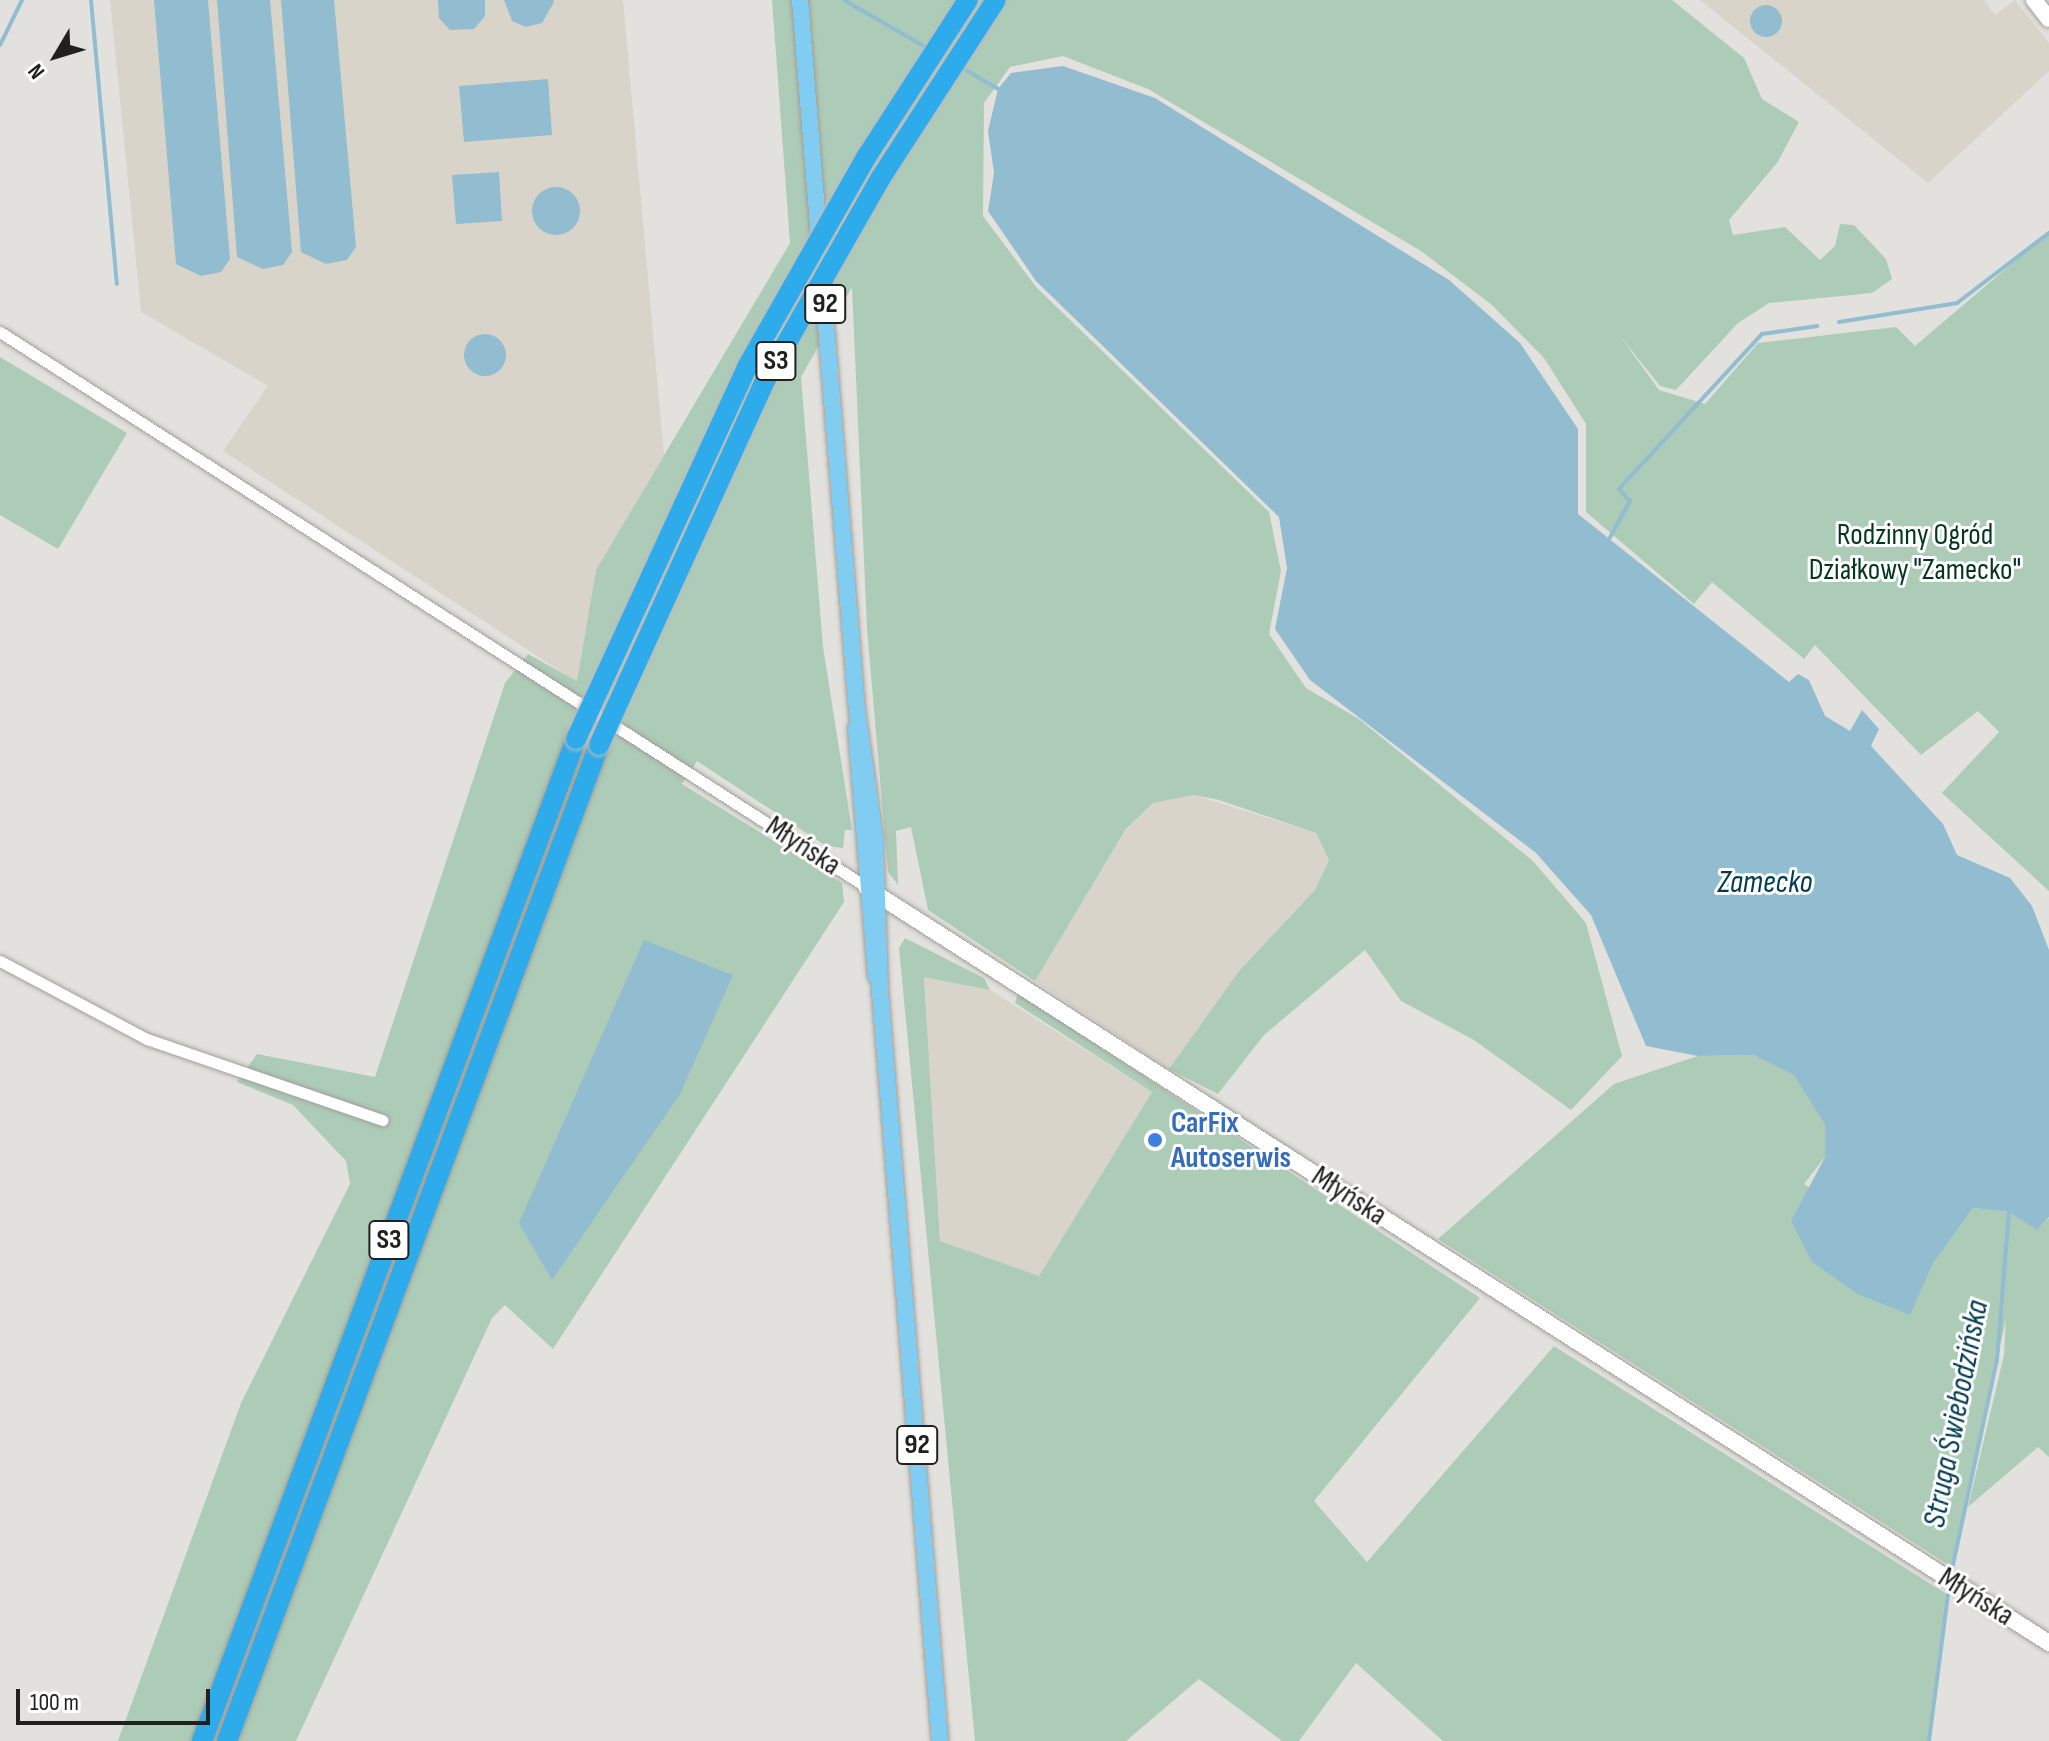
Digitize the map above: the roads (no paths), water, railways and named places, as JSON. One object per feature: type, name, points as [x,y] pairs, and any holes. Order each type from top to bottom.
[{"type":"highway","name":"S3","points":[[202,1741],[576,739],[747,367],[867,156],[968,0]]},
{"type":"highway","name":"S3","points":[[227,1741],[599,745],[766,379],[880,179],[996,0]]},
{"type":"main road","name":"92","points":[[800,0],[940,1741]]},
{"type":"street","points":[[2034,0],[2049,19]]},
{"type":"street","name":"Młyńska","points":[[0,332],[2049,1643]]},
{"type":"street","points":[[0,961],[147,1039],[382,1120]]},
{"type":"water","points":[[154,0],[208,0],[230,259],[221,272],[201,276],[176,264]]},
{"type":"water","points":[[217,0],[270,0],[292,252],[283,265],[263,269],[237,257]]},
{"type":"water","points":[[281,0],[334,0],[356,247],[347,260],[326,264],[301,252]]},
{"type":"water","points":[[438,0],[485,0],[485,16],[474,29],[450,30],[439,18]]},
{"type":"water","points":[[504,0],[554,2],[542,23],[526,27],[512,21]]},
{"type":"water","points":[[1766,5],[1777,10],[1782,21],[1777,32],[1766,37],[1755,32],[1750,21],[1755,10]]},
{"type":"water","name":"Zamecko","points":[[1063,66],[1155,98],[1449,280],[1520,343],[1578,429],[1578,514],[1789,682],[1798,674],[1809,680],[1825,716],[1850,731],[1862,710],[1879,729],[1871,746],[1943,824],[1957,855],[2010,878],[2032,906],[2049,950],[2049,1217],[2037,1230],[2009,1212],[1973,1208],[1932,1265],[1910,1315],[1858,1294],[1812,1262],[1791,1221],[1825,1157],[1825,1125],[1794,1075],[1754,1055],[1698,1056],[1646,1046],[1591,915],[1536,853],[1310,680],[1275,629],[1287,568],[1279,517],[1036,281],[988,211],[994,173],[988,131],[998,89],[1011,73]]},
{"type":"water","points":[[548,79],[552,135],[464,142],[459,86]]},
{"type":"water","points":[[499,172],[502,221],[456,224],[452,175]]},
{"type":"water","points":[[556,187],[573,194],[580,211],[573,228],[556,235],[539,228],[532,211],[539,194]]},
{"type":"water","points":[[485,334],[500,340],[506,355],[500,370],[485,376],[470,370],[464,355],[470,340]]},
{"type":"water","points":[[644,940],[733,975],[680,1094],[552,1280],[519,1223]]},
{"type":"waterway","points":[[0,45],[22,0]]},
{"type":"waterway","points":[[91,0],[117,284]]},
{"type":"waterway","name":"Struga Świebodzińska","points":[[844,0],[927,48]]},
{"type":"waterway","name":"Struga Świebodzińska","points":[[959,66],[998,89]]},
{"type":"waterway","points":[[1839,322],[1957,303],[2049,233]]},
{"type":"waterway","points":[[1608,541],[1630,501],[1619,489],[1762,334],[1817,326]]},
{"type":"waterway","name":"Struga Świebodzińska","points":[[1951,1574],[1997,1360],[2009,1212]]},
{"type":"waterway","name":"Struga Świebodzińska","points":[[1929,1741],[1948,1595]]},
{"type":"place","name":"CarFix Autoserwis","points":[[1155,1140]]},
{"type":"park label","name":"Rodzinny Ogród Działkowy \"Zamecko\"","points":[[1915,552]]}]
